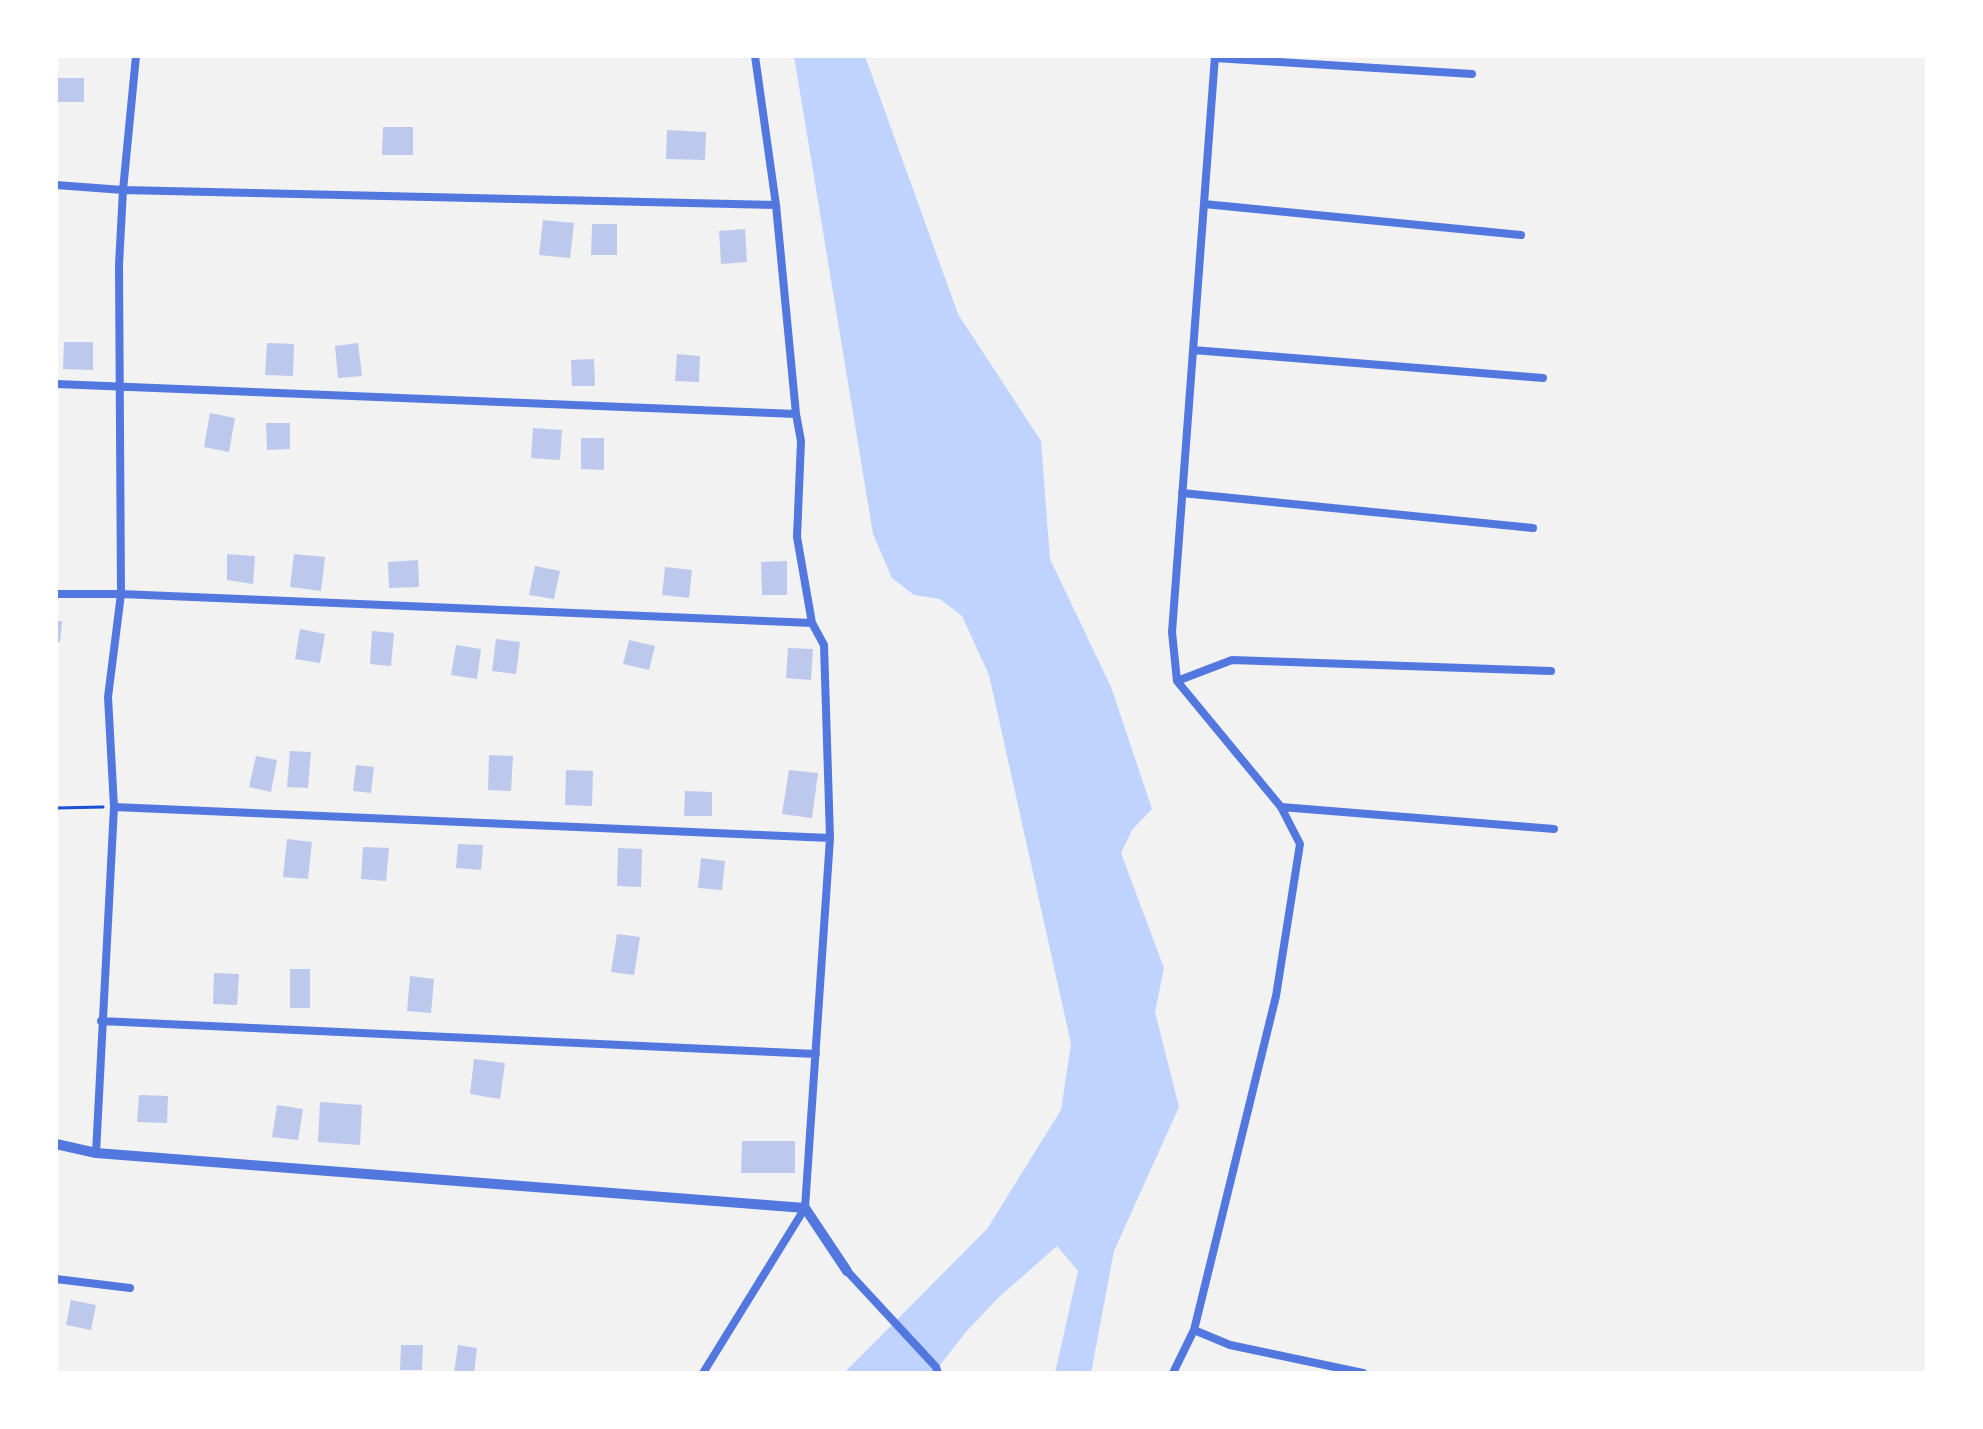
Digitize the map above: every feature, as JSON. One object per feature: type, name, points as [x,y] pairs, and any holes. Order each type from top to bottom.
[{"type":"street","points":[[96,1153],[114,807],[108,697],[121,594],[119,265],[136,56]]},
{"type":"street","points":[[703,1373],[805,1208],[830,838],[824,645],[812,623],[797,537],[801,441],[776,205],[755,56]]},
{"type":"street","points":[[1173,1373],[1194,1330],[1276,996],[1300,844],[1281,807],[1177,681],[1172,632],[1215,57],[1472,74]]},
{"type":"street","points":[[56,185],[123,190],[776,205]]},
{"type":"street","points":[[1204,204],[1521,235]]},
{"type":"street","points":[[1193,350],[1543,378]]},
{"type":"street","points":[[56,384],[796,414]]},
{"type":"street","points":[[1182,493],[1533,528]]},
{"type":"street","points":[[56,594],[121,594],[812,623]]},
{"type":"street","points":[[1177,681],[1232,660],[1551,671]]},
{"type":"street","points":[[114,807],[830,838]]},
{"type":"street","points":[[1281,807],[1554,829]]},
{"type":"street","points":[[101,1021],[816,1054]]},
{"type":"street","points":[[56,1144],[96,1153],[805,1208]]},
{"type":"street","points":[[805,1208],[847,1271],[936,1367],[938,1373]]},
{"type":"street","points":[[56,1279],[130,1288]]},
{"type":"street","points":[[1194,1330],[1230,1345],[1363,1373]]},
{"type":"path","points":[[56,808],[114,807]]},
{"type":"water","points":[[794,56],[865,56],[958,314],[1041,441],[1050,559],[1111,687],[1152,809],[1132,830],[1121,853],[1164,968],[1155,1012],[1179,1107],[1114,1251],[1091,1373],[1055,1373],[1078,1271],[1057,1246],[998,1298],[934,1373],[844,1373],[987,1229],[1061,1110],[1071,1044],[989,675],[962,616],[940,599],[914,595],[892,578],[873,534]]},
{"type":"building","points":[[56,78],[84,78],[84,102],[56,102]]},
{"type":"building","points":[[383,127],[413,127],[413,155],[382,155]]},
{"type":"building","points":[[667,130],[706,132],[705,160],[666,159]]},
{"type":"building","points":[[543,220],[574,223],[570,258],[539,255]]},
{"type":"building","points":[[592,224],[617,224],[617,255],[591,255]]},
{"type":"building","points":[[745,229],[747,262],[721,264],[719,231]]},
{"type":"building","points":[[64,342],[93,342],[93,370],[63,369]]},
{"type":"building","points":[[267,343],[294,344],[293,376],[265,375]]},
{"type":"building","points":[[358,343],[362,376],[338,378],[335,346]]},
{"type":"building","points":[[677,354],[700,356],[699,382],[675,381]]},
{"type":"building","points":[[594,359],[595,386],[572,386],[571,360]]},
{"type":"building","points":[[210,413],[235,418],[229,452],[204,447]]},
{"type":"building","points":[[266,423],[290,423],[290,449],[267,450]]},
{"type":"building","points":[[533,428],[562,430],[560,460],[531,458]]},
{"type":"building","points":[[581,438],[604,438],[604,470],[581,469]]},
{"type":"building","points":[[227,554],[255,556],[253,584],[227,580]]},
{"type":"building","points":[[294,554],[325,557],[321,591],[290,587]]},
{"type":"building","points":[[418,560],[419,587],[389,588],[388,562]]},
{"type":"building","points":[[787,561],[787,595],[762,595],[761,562]]},
{"type":"building","points":[[535,566],[560,571],[554,599],[529,595]]},
{"type":"building","points":[[665,567],[692,570],[689,598],[662,595]]},
{"type":"building","points":[[56,621],[62,621],[60,642],[56,642]]},
{"type":"building","points":[[300,629],[325,634],[320,663],[295,659]]},
{"type":"building","points":[[372,631],[394,633],[391,666],[370,664]]},
{"type":"building","points":[[496,639],[520,642],[516,674],[492,671]]},
{"type":"building","points":[[629,640],[655,646],[649,670],[623,664]]},
{"type":"building","points":[[456,645],[481,649],[477,679],[451,675]]},
{"type":"building","points":[[788,648],[813,649],[811,680],[786,678]]},
{"type":"building","points":[[290,751],[311,752],[308,788],[287,787]]},
{"type":"building","points":[[489,755],[513,756],[511,791],[488,790]]},
{"type":"building","points":[[256,756],[277,760],[271,792],[249,787]]},
{"type":"building","points":[[356,765],[374,767],[371,793],[353,791]]},
{"type":"building","points":[[566,770],[593,771],[592,806],[565,805]]},
{"type":"building","points":[[789,770],[818,773],[812,818],[782,814]]},
{"type":"building","points":[[685,791],[712,792],[712,816],[684,816]]},
{"type":"building","points":[[287,839],[312,842],[308,879],[283,877]]},
{"type":"building","points":[[458,844],[483,845],[481,870],[456,868]]},
{"type":"building","points":[[363,847],[389,848],[386,881],[361,879]]},
{"type":"building","points":[[618,848],[642,849],[641,887],[617,886]]},
{"type":"building","points":[[701,858],[725,861],[722,890],[698,888]]},
{"type":"building","points":[[617,934],[640,937],[634,975],[611,972]]},
{"type":"building","points":[[290,969],[310,969],[310,1008],[290,1008]]},
{"type":"building","points":[[214,973],[239,974],[237,1005],[213,1004]]},
{"type":"building","points":[[410,976],[434,979],[431,1013],[407,1011]]},
{"type":"building","points":[[474,1059],[505,1063],[500,1099],[470,1094]]},
{"type":"building","points":[[139,1095],[168,1096],[167,1123],[137,1122]]},
{"type":"building","points":[[320,1102],[362,1105],[360,1145],[318,1142]]},
{"type":"building","points":[[277,1105],[303,1109],[298,1140],[272,1137]]},
{"type":"building","points":[[742,1141],[795,1141],[795,1173],[741,1173]]},
{"type":"building","points":[[71,1300],[96,1305],[91,1330],[66,1325]]},
{"type":"building","points":[[401,1345],[423,1345],[422,1370],[400,1370]]},
{"type":"building","points":[[458,1345],[477,1348],[474,1373],[454,1373]]}]
